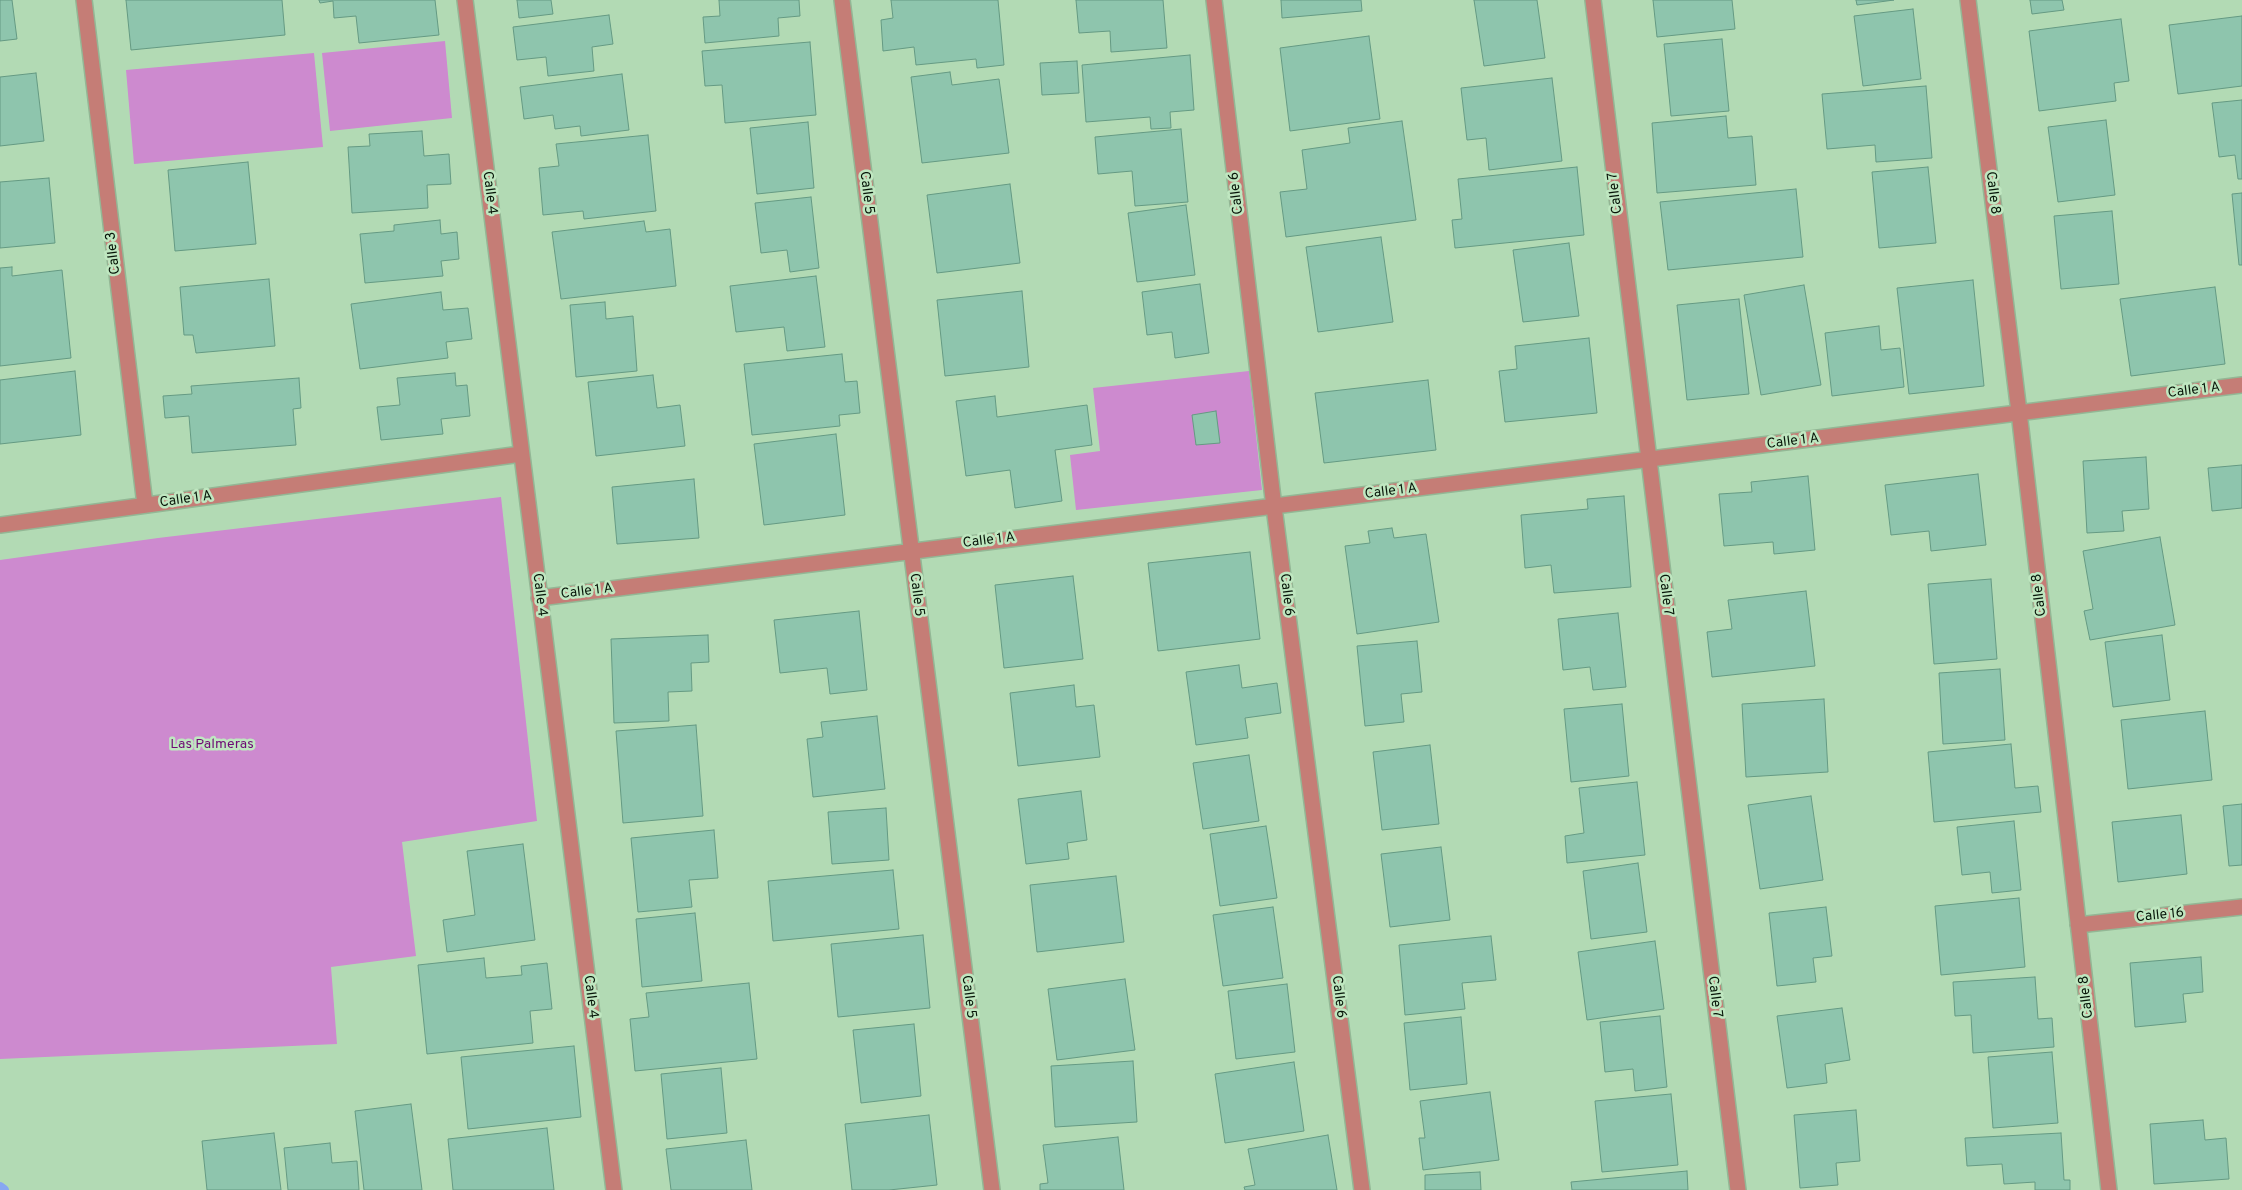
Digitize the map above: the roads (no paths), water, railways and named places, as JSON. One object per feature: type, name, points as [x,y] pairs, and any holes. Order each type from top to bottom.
[{"type":"street","name":"Calle 3","points":[[84,0],[145,505]]},
{"type":"street","name":"Calle 4","points":[[465,0],[614,1190]]},
{"type":"street","name":"Calle 5","points":[[842,0],[992,1190]]},
{"type":"street","name":"Calle 6","points":[[1214,0],[1274,507],[1362,1190]]},
{"type":"street","name":"Calle 7","points":[[1593,0],[1738,1190]]},
{"type":"street","name":"Calle 8","points":[[1968,0],[2019,412],[2109,1190]]},
{"type":"street","name":"Calle 1 A","points":[[539,598],[2242,385]]},
{"type":"street","name":"Calle 1 A","points":[[0,525],[521,454]]},
{"type":"street","name":"Calle 16","points":[[2078,925],[2242,908]]},
{"type":"waterway","points":[[0,1187],[4,1190]]},
{"type":"park label","name":"Las Palmeras","points":[[212,745]]}]
